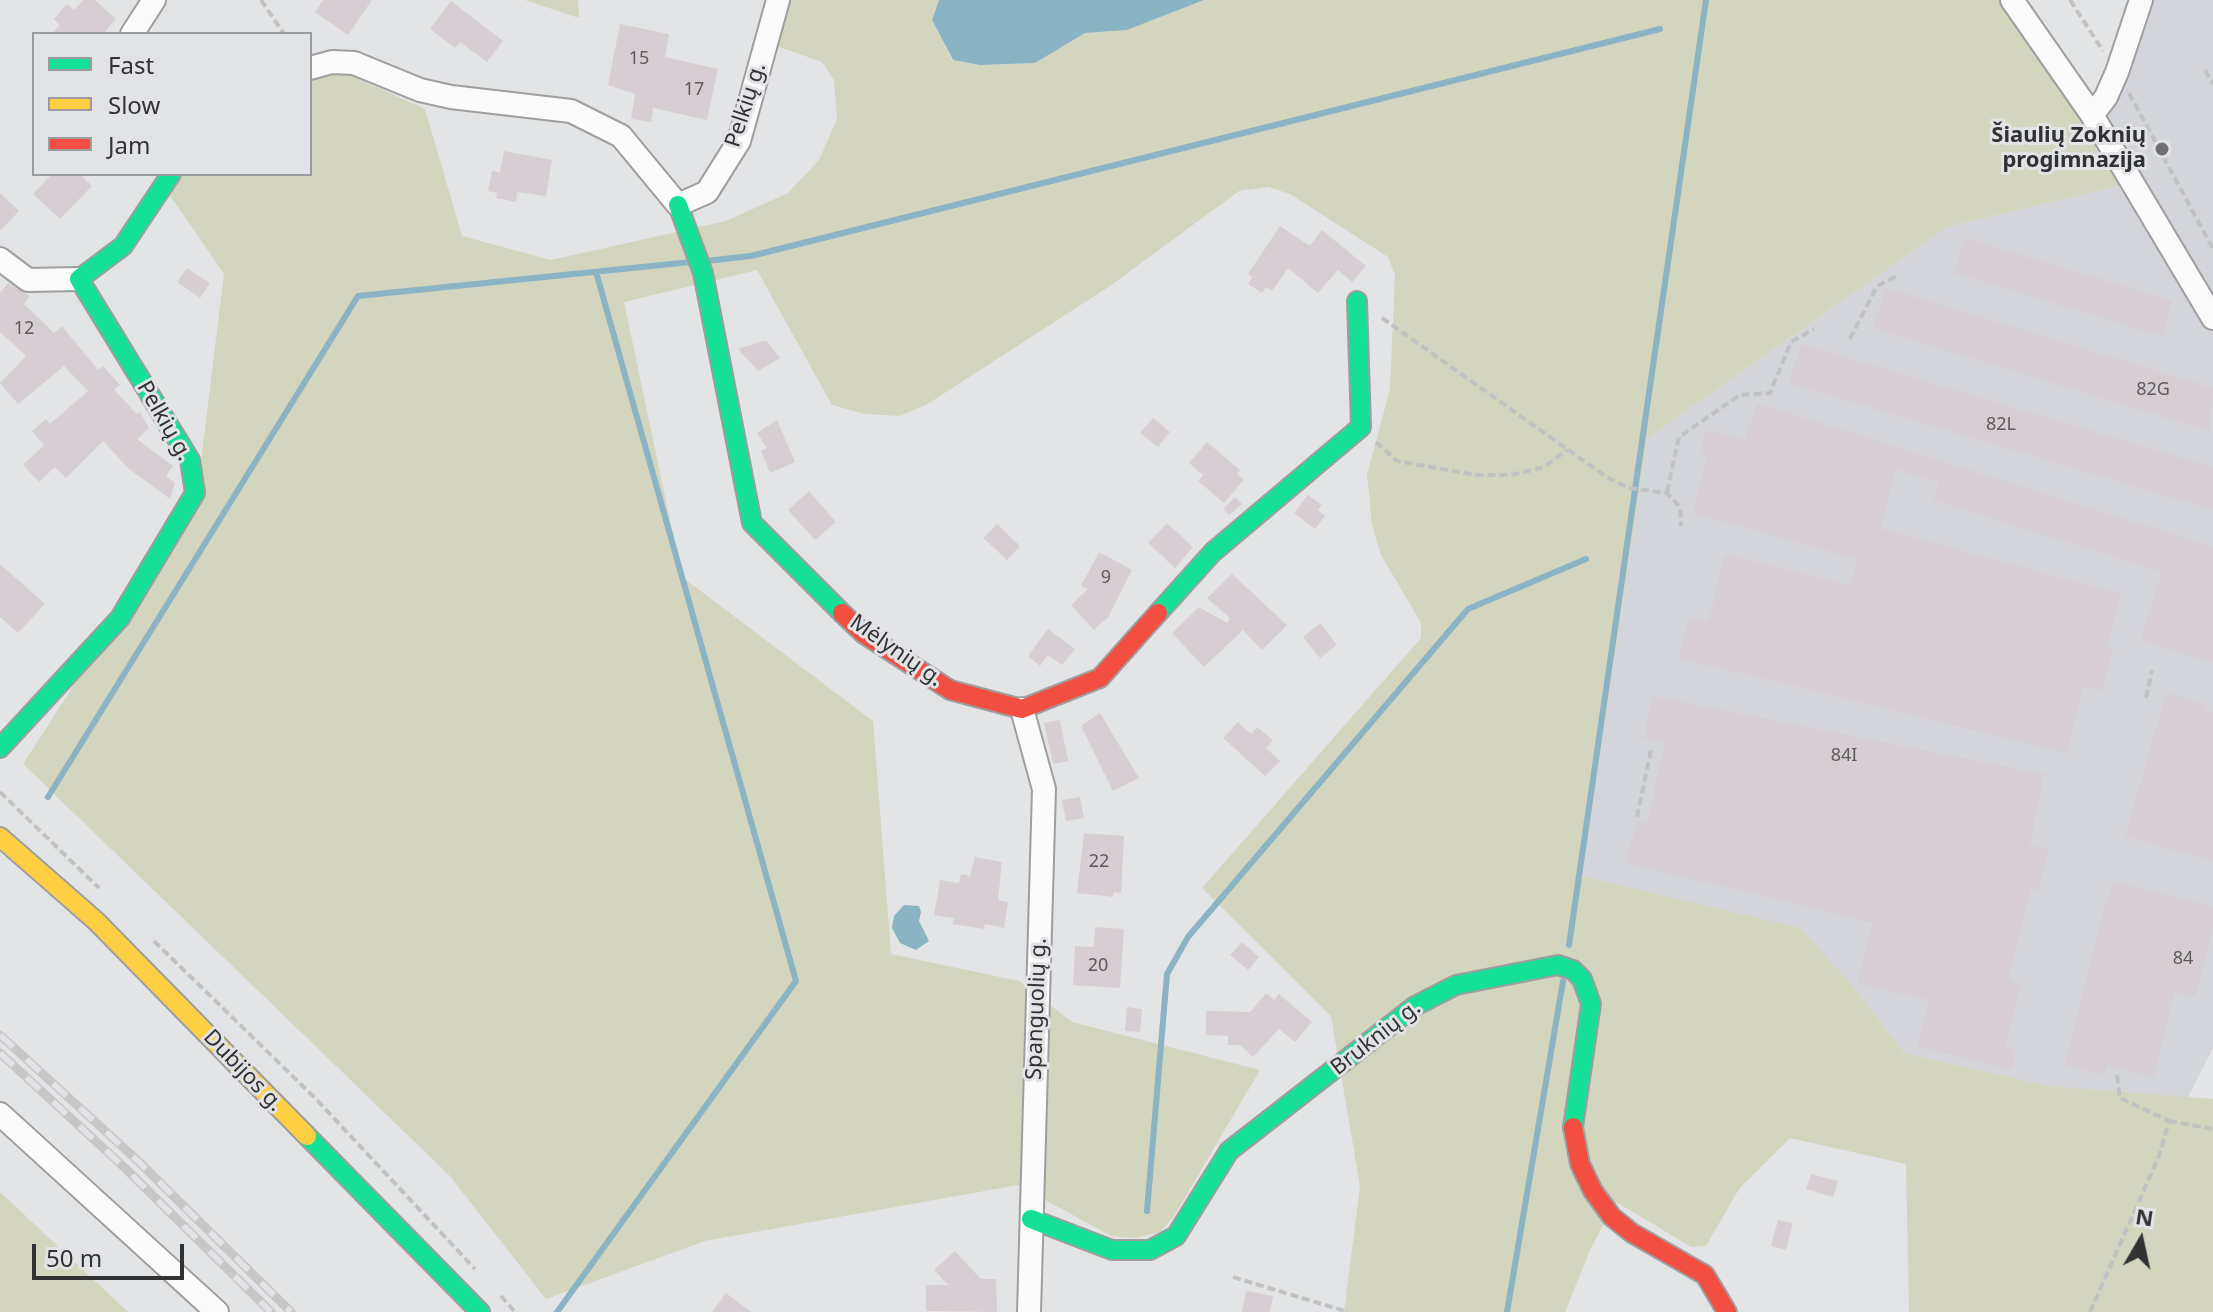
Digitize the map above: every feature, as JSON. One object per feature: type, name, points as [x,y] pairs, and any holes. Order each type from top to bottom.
[{"type":"street","points":[[133,32],[154,0]]},
{"type":"street","name":"Pelkių g.","points":[[678,205],[707,192],[739,141],[778,0]]},
{"type":"street","points":[[2012,0],[2092,115],[2213,318]]},
{"type":"street","points":[[2092,115],[2106,97],[2117,72],[2141,0]]},
{"type":"street","points":[[312,67],[332,62],[354,63],[420,90],[451,97],[571,111],[621,136],[678,205]]},
{"type":"street","points":[[0,259],[28,280],[79,279],[123,246],[170,176]]},
{"type":"street","name":"Mėlynių g.","points":[[678,205],[703,273],[752,523],[864,634],[950,690],[1022,709]]},
{"type":"street","name":"Pelkių g.","points":[[0,748],[120,618],[195,493],[190,460],[79,279]]},
{"type":"street","points":[[1022,709],[1100,678],[1213,552],[1361,427],[1357,301]]},
{"type":"street","name":"Spanguolių g.","points":[[1022,709],[1044,789],[1029,1312]]},
{"type":"street","name":"Dubijos g.","points":[[0,837],[96,921],[480,1312]]},
{"type":"street","name":"Bruknių g.","points":[[1031,1219],[1112,1250],[1150,1250],[1176,1236],[1229,1151],[1415,1006],[1456,985],[1558,965],[1573,970],[1582,979],[1591,1004],[1573,1111],[1573,1134],[1580,1164],[1593,1191],[1612,1217],[1632,1233],[1705,1275],[1727,1312]]},
{"type":"street","points":[[0,1114],[217,1312]]},
{"type":"path","points":[[261,0],[283,32]]},
{"type":"path","points":[[2070,0],[2117,72],[2213,249]]},
{"type":"path","points":[[2205,70],[2213,84]]},
{"type":"path","points":[[1850,339],[1877,286],[1897,276]]},
{"type":"path","points":[[1357,301],[1567,450],[1629,488],[1667,493],[1680,507],[1681,526]]},
{"type":"path","points":[[1667,493],[1679,437],[1740,395],[1770,393],[1791,342],[1814,329]]},
{"type":"path","points":[[1361,427],[1397,461],[1476,475],[1511,475],[1544,467],[1567,450]]},
{"type":"path","points":[[2146,698],[2152,670]]},
{"type":"path","points":[[1637,817],[1651,750]]},
{"type":"path","points":[[0,792],[107,895]]},
{"type":"path","points":[[151,938],[316,1099],[483,1276]]},
{"type":"path","points":[[2117,1075],[2120,1098],[2169,1121],[2213,1129]]},
{"type":"path","points":[[2090,1312],[2159,1156],[2169,1121]]},
{"type":"path","points":[[1233,1277],[1348,1312]]},
{"type":"path","points":[[493,1288],[515,1312]]},
{"type":"shaded area","points":[[2141,0],[2213,0],[2213,1048],[2187,1099],[2048,1086],[1904,1053],[1856,990],[1581,877],[1648,438],[1947,227],[2131,183],[2092,115]]},
{"type":"green space","points":[[525,0],[578,0],[579,18]]},
{"type":"green space","points":[[787,0],[939,0],[932,20],[952,60],[980,65],[1035,63],[1085,33],[1127,30],[1204,0],[2007,0],[2131,183],[1947,227],[1648,438],[1581,876],[1800,928],[1856,990],[1904,1053],[2049,1086],[2213,1099],[2213,1312],[1909,1312],[1906,1164],[1790,1138],[1739,1189],[1706,1246],[1691,1247],[1616,1202],[1591,1248],[1565,1312],[1344,1312],[1360,1186],[1331,1016],[1202,888],[1421,638],[1421,623],[1381,555],[1372,525],[1367,475],[1390,389],[1395,275],[1388,257],[1290,194],[1268,187],[1239,191],[1110,286],[926,405],[899,416],[865,414],[832,405],[757,270],[624,302],[682,577],[873,721],[891,954],[1019,981],[1072,1022],[1260,1070],[1174,1216],[1160,1232],[1135,1238],[1111,1236],[1018,1185],[705,1241],[546,1299],[449,1175],[23,764],[197,494],[224,274],[167,191],[178,176],[312,176],[312,77],[328,73],[350,75],[425,109],[462,236],[551,260],[726,221],[788,193],[819,160],[837,119],[834,80],[822,62],[774,45]]},
{"type":"green space","points":[[0,1192],[128,1312],[0,1312]]},
{"type":"water","points":[[939,0],[1204,0],[1127,30],[1085,33],[1035,63],[980,65],[953,60],[932,20]]},
{"type":"water","points":[[904,905],[919,906],[919,921],[929,941],[916,950],[900,943],[892,928],[894,916]]},
{"type":"building","points":[[83,0],[95,0],[116,19],[105,32],[53,32],[60,25],[54,19],[67,4],[74,10]]},
{"type":"building","points":[[323,0],[372,0],[348,35],[315,12]]},
{"type":"building","points":[[451,1],[503,41],[487,62],[460,42],[455,48],[430,29]]},
{"type":"building","points":[[620,24],[669,34],[665,57],[718,69],[707,120],[653,108],[651,122],[631,119],[635,94],[608,85]]},
{"type":"building","points":[[504,151],[552,160],[546,196],[517,192],[516,202],[496,198],[497,193],[488,191],[492,171],[500,172]]},
{"type":"building","points":[[50,176],[82,176],[92,186],[60,219],[33,194]]},
{"type":"building","points":[[0,193],[19,211],[0,231]]},
{"type":"building","points":[[1280,226],[1310,246],[1322,230],[1366,266],[1352,282],[1338,270],[1318,293],[1288,268],[1272,291],[1266,287],[1262,293],[1248,284],[1252,277],[1248,274]]},
{"type":"building","points":[[1965,238],[2173,301],[2162,336],[1954,273]]},
{"type":"building","points":[[187,268],[210,283],[200,298],[177,282]]},
{"type":"building","points":[[8,283],[30,296],[24,304],[54,333],[62,326],[98,370],[103,366],[120,385],[114,390],[137,414],[140,412],[149,428],[137,439],[173,466],[166,476],[175,483],[170,499],[128,468],[103,441],[66,478],[55,467],[39,482],[23,465],[44,445],[32,431],[46,419],[50,424],[88,391],[64,366],[18,404],[0,383],[26,356],[0,332],[0,293]]},
{"type":"building","points":[[1886,288],[2213,388],[2209,431],[1873,328]]},
{"type":"building","points":[[766,340],[780,358],[758,371],[738,349]]},
{"type":"building","points":[[1801,344],[2213,467],[2213,510],[1789,383]]},
{"type":"building","points":[[1757,403],[2213,547],[2213,663],[2140,640],[2162,572],[1933,500],[1939,483],[1895,469],[1880,528],[2121,594],[2107,648],[2113,650],[2103,691],[2083,686],[2067,753],[1679,658],[1689,617],[1709,621],[1725,554],[1850,585],[1857,559],[1692,513],[1708,455],[1700,453],[1706,430],[1745,440]]},
{"type":"building","points":[[1153,418],[1170,432],[1158,447],[1140,433]]},
{"type":"building","points":[[777,420],[795,462],[770,473],[761,451],[767,448],[757,433]]},
{"type":"building","points":[[1207,442],[1240,470],[1237,474],[1244,479],[1224,503],[1198,481],[1203,475],[1189,463]]},
{"type":"building","points":[[809,491],[836,522],[815,540],[788,510]]},
{"type":"building","points":[[1308,495],[1322,505],[1318,510],[1325,516],[1315,529],[1294,513]]},
{"type":"building","points":[[1235,497],[1242,504],[1229,515],[1223,509]]},
{"type":"building","points":[[1167,523],[1193,547],[1175,568],[1148,543]]},
{"type":"building","points":[[997,524],[1020,546],[1007,560],[983,538]]},
{"type":"building","points":[[1099,552],[1132,570],[1109,616],[1094,630],[1071,605],[1088,589],[1081,586]]},
{"type":"building","points":[[0,564],[45,604],[18,633],[0,617]]},
{"type":"building","points":[[1232,574],[1287,625],[1262,650],[1243,630],[1204,667],[1172,633],[1199,607],[1227,623],[1230,618],[1207,598]]},
{"type":"building","points":[[1320,623],[1337,645],[1320,658],[1303,637]]},
{"type":"building","points":[[1048,629],[1075,649],[1062,665],[1048,655],[1040,666],[1028,656]]},
{"type":"building","points":[[2166,693],[2206,704],[2204,711],[2213,712],[2213,860],[2125,837]]},
{"type":"building","points":[[1652,696],[2044,774],[2030,845],[2048,849],[2039,890],[2031,889],[2009,980],[2021,983],[2006,1047],[2016,1050],[2011,1070],[1917,1046],[1929,1000],[1858,983],[1872,923],[1626,863],[1637,821],[1647,824],[1665,742],[1644,738]]},
{"type":"building","points":[[1100,713],[1139,778],[1113,791],[1081,726]]},
{"type":"building","points":[[1060,720],[1068,761],[1053,764],[1044,723]]},
{"type":"building","points":[[1238,722],[1251,734],[1257,727],[1273,740],[1266,748],[1280,761],[1265,776],[1223,738]]},
{"type":"building","points":[[1080,797],[1084,818],[1066,821],[1062,800]]},
{"type":"building","points":[[1084,833],[1124,836],[1121,893],[1114,892],[1113,897],[1077,893]]},
{"type":"building","points":[[975,857],[1002,862],[998,900],[1008,902],[1004,928],[985,924],[984,929],[952,924],[954,918],[934,915],[940,880],[959,883],[961,874],[970,876]]},
{"type":"building","points":[[2112,881],[2213,907],[2213,927],[2195,997],[2174,992],[2153,1077],[2107,1066],[2104,1075],[2064,1065]]},
{"type":"building","points":[[1095,927],[1124,929],[1120,988],[1073,985],[1075,946],[1094,947]]},
{"type":"building","points":[[1242,942],[1259,957],[1248,970],[1230,955]]},
{"type":"building","points":[[1266,993],[1274,1000],[1279,994],[1312,1022],[1295,1042],[1279,1029],[1253,1057],[1240,1045],[1228,1045],[1228,1036],[1206,1035],[1206,1011],[1250,1012]]},
{"type":"building","points":[[1127,1007],[1142,1009],[1140,1032],[1125,1031]]},
{"type":"building","points":[[1811,1174],[1838,1181],[1833,1197],[1806,1189]]},
{"type":"building","points":[[1778,1220],[1793,1223],[1786,1250],[1771,1246]]},
{"type":"building","points":[[955,1251],[981,1279],[996,1279],[997,1312],[926,1311],[926,1285],[948,1285],[934,1270]]},
{"type":"building","points":[[1246,1291],[1273,1296],[1270,1312],[1242,1312]]},
{"type":"building","points":[[726,1293],[751,1312],[712,1312]]},
{"type":"waterway","points":[[1569,945],[1706,0]]},
{"type":"waterway","points":[[706,261],[751,256],[1660,29]]},
{"type":"waterway","points":[[48,797],[358,296],[691,262]]},
{"type":"waterway","points":[[557,1312],[796,981],[596,272]]},
{"type":"waterway","points":[[1147,1211],[1167,974],[1188,937],[1468,609],[1586,559]]},
{"type":"waterway","points":[[1507,1312],[1563,981]]},
{"type":"railway","points":[[0,1035],[138,1161],[291,1312]]},
{"type":"railway","points":[[0,1053],[126,1169],[271,1312]]},
{"type":"traffic: fast","points":[[0,748],[120,618],[195,493],[190,460],[79,279],[123,246],[170,176]]},
{"type":"traffic: fast","points":[[678,205],[703,273],[752,523],[842,613]]},
{"type":"traffic: fast","points":[[1158,613],[1213,552],[1361,427],[1357,301]]},
{"type":"traffic: fast","points":[[1031,1219],[1112,1250],[1150,1250],[1176,1236],[1229,1151],[1415,1006],[1456,985],[1558,965],[1573,970],[1582,979],[1591,1004],[1573,1127]]},
{"type":"traffic: fast","points":[[307,1136],[480,1312]]},
{"type":"traffic: slow","points":[[0,837],[96,921],[307,1136]]},
{"type":"traffic: jam","points":[[842,613],[864,634],[950,690],[1022,709],[1100,678],[1158,613]]},
{"type":"traffic: jam","points":[[1573,1127],[1580,1164],[1593,1191],[1612,1217],[1632,1233],[1705,1275],[1727,1312]]},
{"type":"place","name":"Šiaulių Zoknių progimnazija","points":[[2162,149]]}]
